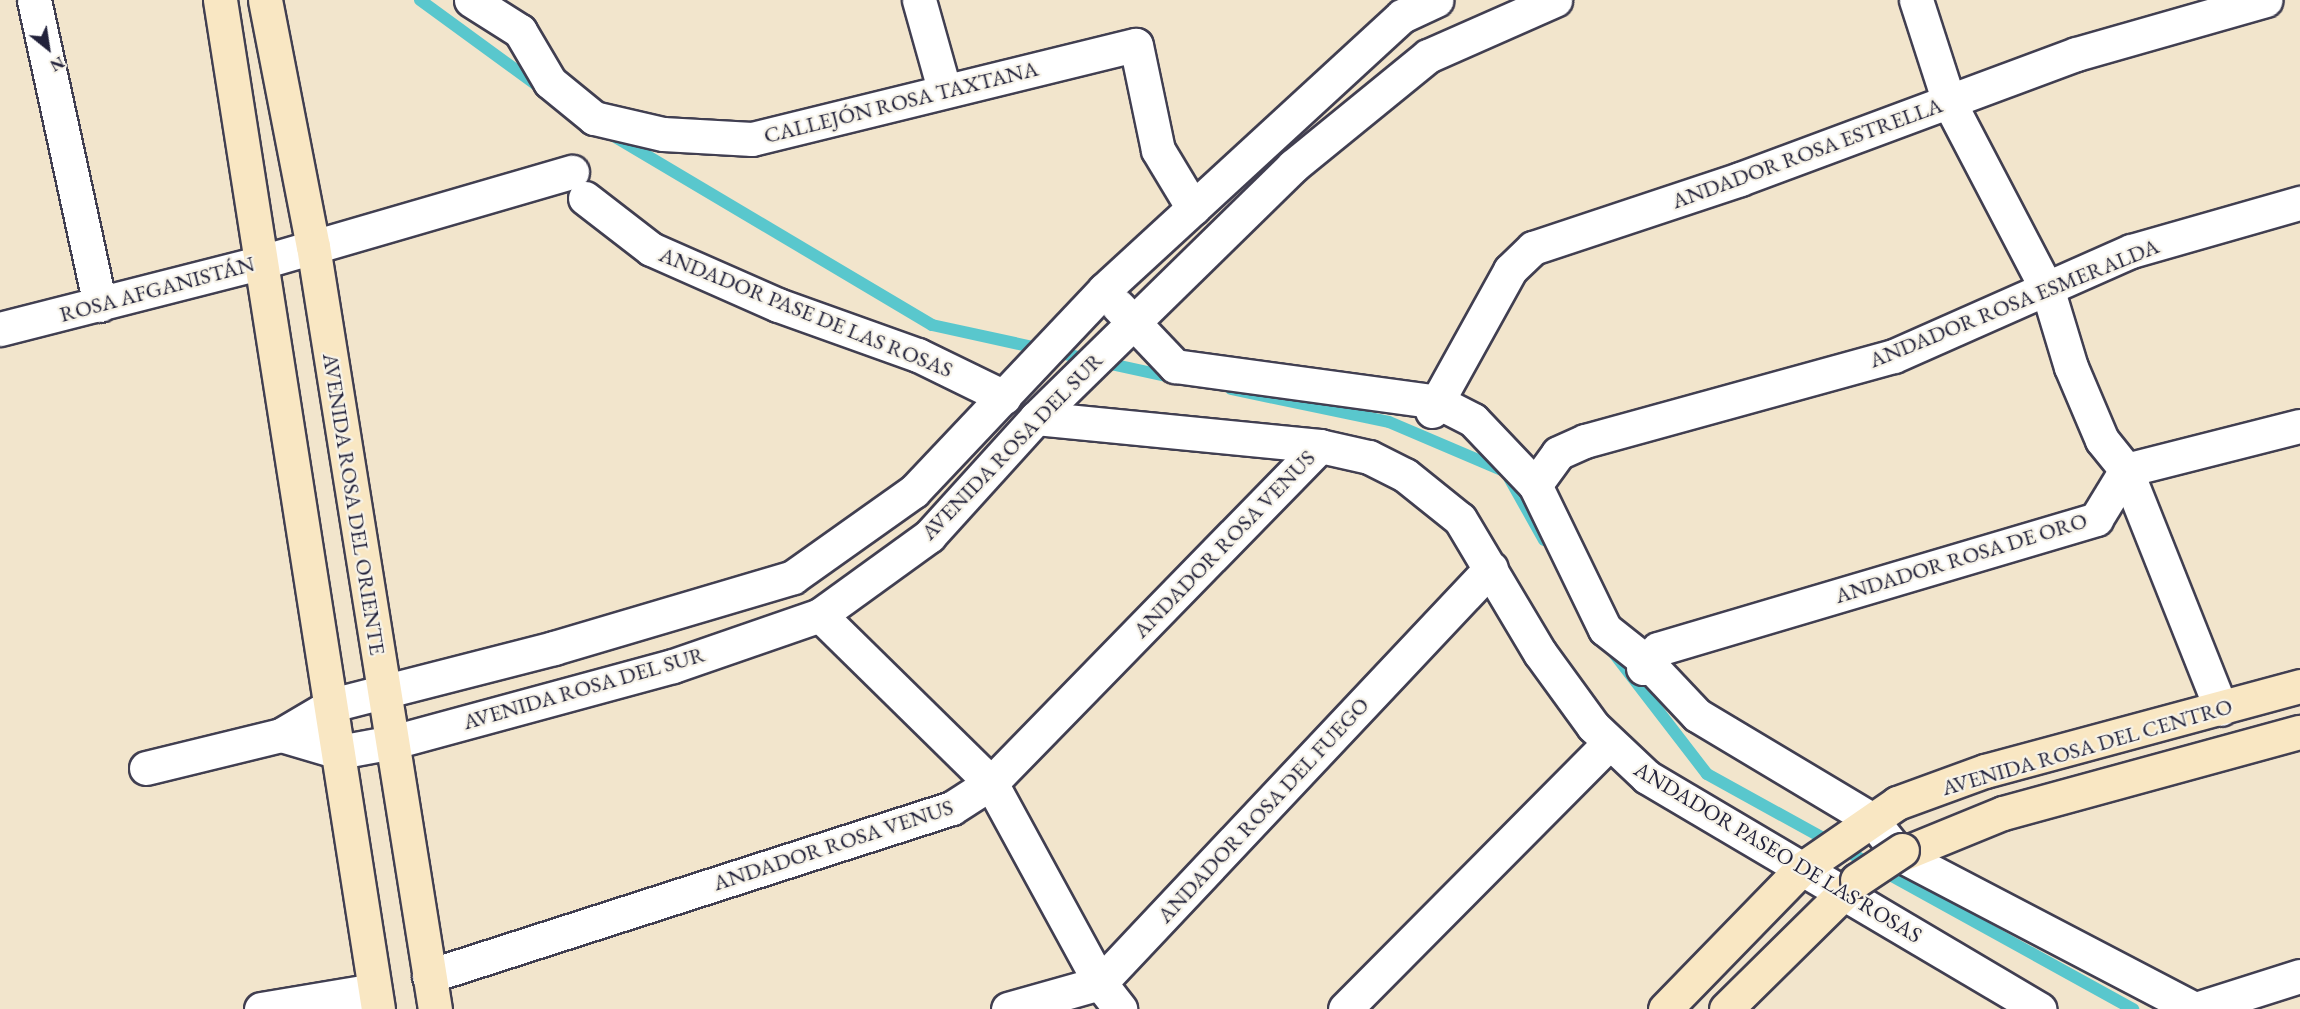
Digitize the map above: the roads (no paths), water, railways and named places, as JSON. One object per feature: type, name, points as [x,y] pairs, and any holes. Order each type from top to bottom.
[{"type":"street","points":[[34,0],[100,305]]},
{"type":"street","points":[[220,0],[258,263],[332,705],[376,999],[261,1009]]},
{"type":"street","name":"AVENIDA ROSA DEL ORIENTE","points":[[265,0],[313,246],[435,1009]]},
{"type":"street","name":"CALLEJÓN ROSA TAXTANA","points":[[471,0],[520,31],[550,82],[594,118],[663,134],[752,139],[944,89],[1136,45],[1158,150],[1193,208]]},
{"type":"street","points":[[919,0],[944,89]]},
{"type":"street","name":"AVENIDA ROSA DEL SUR","points":[[146,768],[281,735],[332,705],[383,690],[554,648],[793,577],[914,491],[1094,301],[1402,16],[1436,0]]},
{"type":"street","name":"AVENIDA ROSA DEL SUR","points":[[281,735],[339,752],[393,742],[673,666],[820,615],[929,536],[1036,418],[1293,166],[1428,56],[1555,0]]},
{"type":"street","points":[[1916,0],[1949,102],[2048,291],[2102,440],[2126,470],[2221,709]]},
{"type":"street","name":"ANDADOR ROSA ESTRELLA","points":[[1435,407],[1510,270],[1533,248],[1949,102],[2076,54],[2265,0]]},
{"type":"street","name":"ROSA AFGANISTÁN","points":[[0,329],[100,305],[313,246],[578,185]]},
{"type":"street","name":"ANDADOR PASE DE LAS ROSAS","points":[[578,185],[651,249],[778,305],[918,355],[1004,397]]},
{"type":"street","name":"ANDADOR ROSA ESMERALDA","points":[[1535,485],[1558,453],[1585,441],[1894,356],[2048,291],[2131,251],[2300,202]]},
{"type":"street","points":[[1094,301],[1126,329],[1175,366],[1435,407],[1473,420],[1535,485],[1605,629],[1697,715],[1863,824],[1901,852],[2195,1009],[2300,976]]},
{"type":"street","name":"ANDADOR PASEO DE LAS ROSAS","points":[[1036,418],[1320,446],[1369,457],[1405,475],[1460,519],[1540,653],[1609,743],[1647,777],[1809,862],[2040,1009]]},
{"type":"street","points":[[2126,470],[2300,426]]},
{"type":"street","name":"ANDADOR ROSA VENUS","points":[[429,976],[952,808],[991,783],[1320,446]]},
{"type":"street","name":"ANDADOR ROSA DE ORO","points":[[1646,666],[1658,649],[2096,519],[2126,470]]},
{"type":"street","name":"ANDADOR ROSA DEL FUEGO","points":[[1100,983],[1491,568]]},
{"type":"street","points":[[820,615],[991,783],[1100,983],[1120,1009]]},
{"type":"street","name":"AVENIDA ROSA DEL CENTRO","points":[[1665,1009],[1809,862],[1863,824],[1985,771],[2300,686]]},
{"type":"street","name":"AVENIDA ROSA DEL CENTRO","points":[[1726,1009],[1849,887],[1901,852],[2003,813],[2300,732]]},
{"type":"street","points":[[1345,1009],[1609,743]]},
{"type":"street","points":[[1008,1009],[1100,983]]},
{"type":"waterway","points":[[420,0],[542,89]]},
{"type":"waterway","points":[[607,132],[932,325],[1176,378]]},
{"type":"waterway","points":[[1231,389],[1389,422],[1506,472],[1544,540]]},
{"type":"waterway","points":[[1613,652],[1707,774],[2133,1009]]}]
